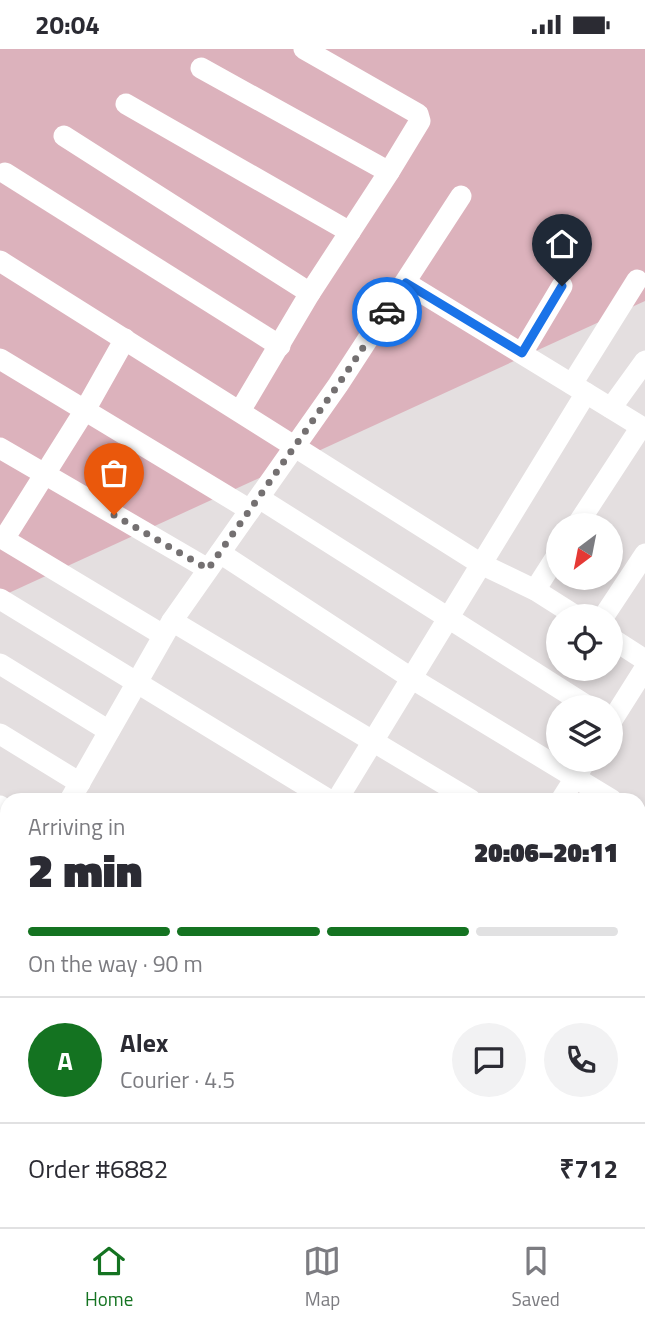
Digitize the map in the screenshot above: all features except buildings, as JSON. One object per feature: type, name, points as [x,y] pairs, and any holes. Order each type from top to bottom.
[{"type":"street","points":[[240,411],[310,293],[419,124],[418,114],[304,49]]},
{"type":"street","points":[[201,68],[389,172]]},
{"type":"street","points":[[126,104],[351,232]]},
{"type":"street","points":[[64,136],[310,293]]},
{"type":"street","points":[[5,173],[279,346]]},
{"type":"street","points":[[76,793],[108,731],[168,628],[296,446],[461,196]]},
{"type":"street","points":[[0,261],[481,564],[535,590],[557,604]]},
{"type":"street","points":[[341,793],[481,564],[637,280]]},
{"type":"street","points":[[406,283],[643,428],[585,513]]},
{"type":"street","points":[[522,353],[562,286]]},
{"type":"street","points":[[125,339],[85,410],[2,538],[373,741],[459,793]]},
{"type":"street","points":[[0,359],[448,618],[570,695]]},
{"type":"street","points":[[611,408],[645,361]]},
{"type":"street","points":[[0,448],[214,561],[411,678],[546,749]]},
{"type":"street","points":[[612,604],[645,554]]},
{"type":"street","points":[[535,590],[546,573]]},
{"type":"street","points":[[0,599],[317,793]]},
{"type":"street","points":[[623,646],[645,660]]},
{"type":"street","points":[[0,664],[108,731]]},
{"type":"street","points":[[623,702],[645,668]]},
{"type":"street","points":[[0,734],[73,793]]},
{"type":"street","points":[[565,793],[578,772]]},
{"type":"street","points":[[585,772],[605,793]]},
{"type":"shaded area","points":[[0,49],[645,49],[645,301],[0,597]]},
{"type":"way so far","points":[[114,515],[208,569],[387,312]]},
{"type":"route","points":[[387,312],[406,283],[522,353],[562,286]]}]
